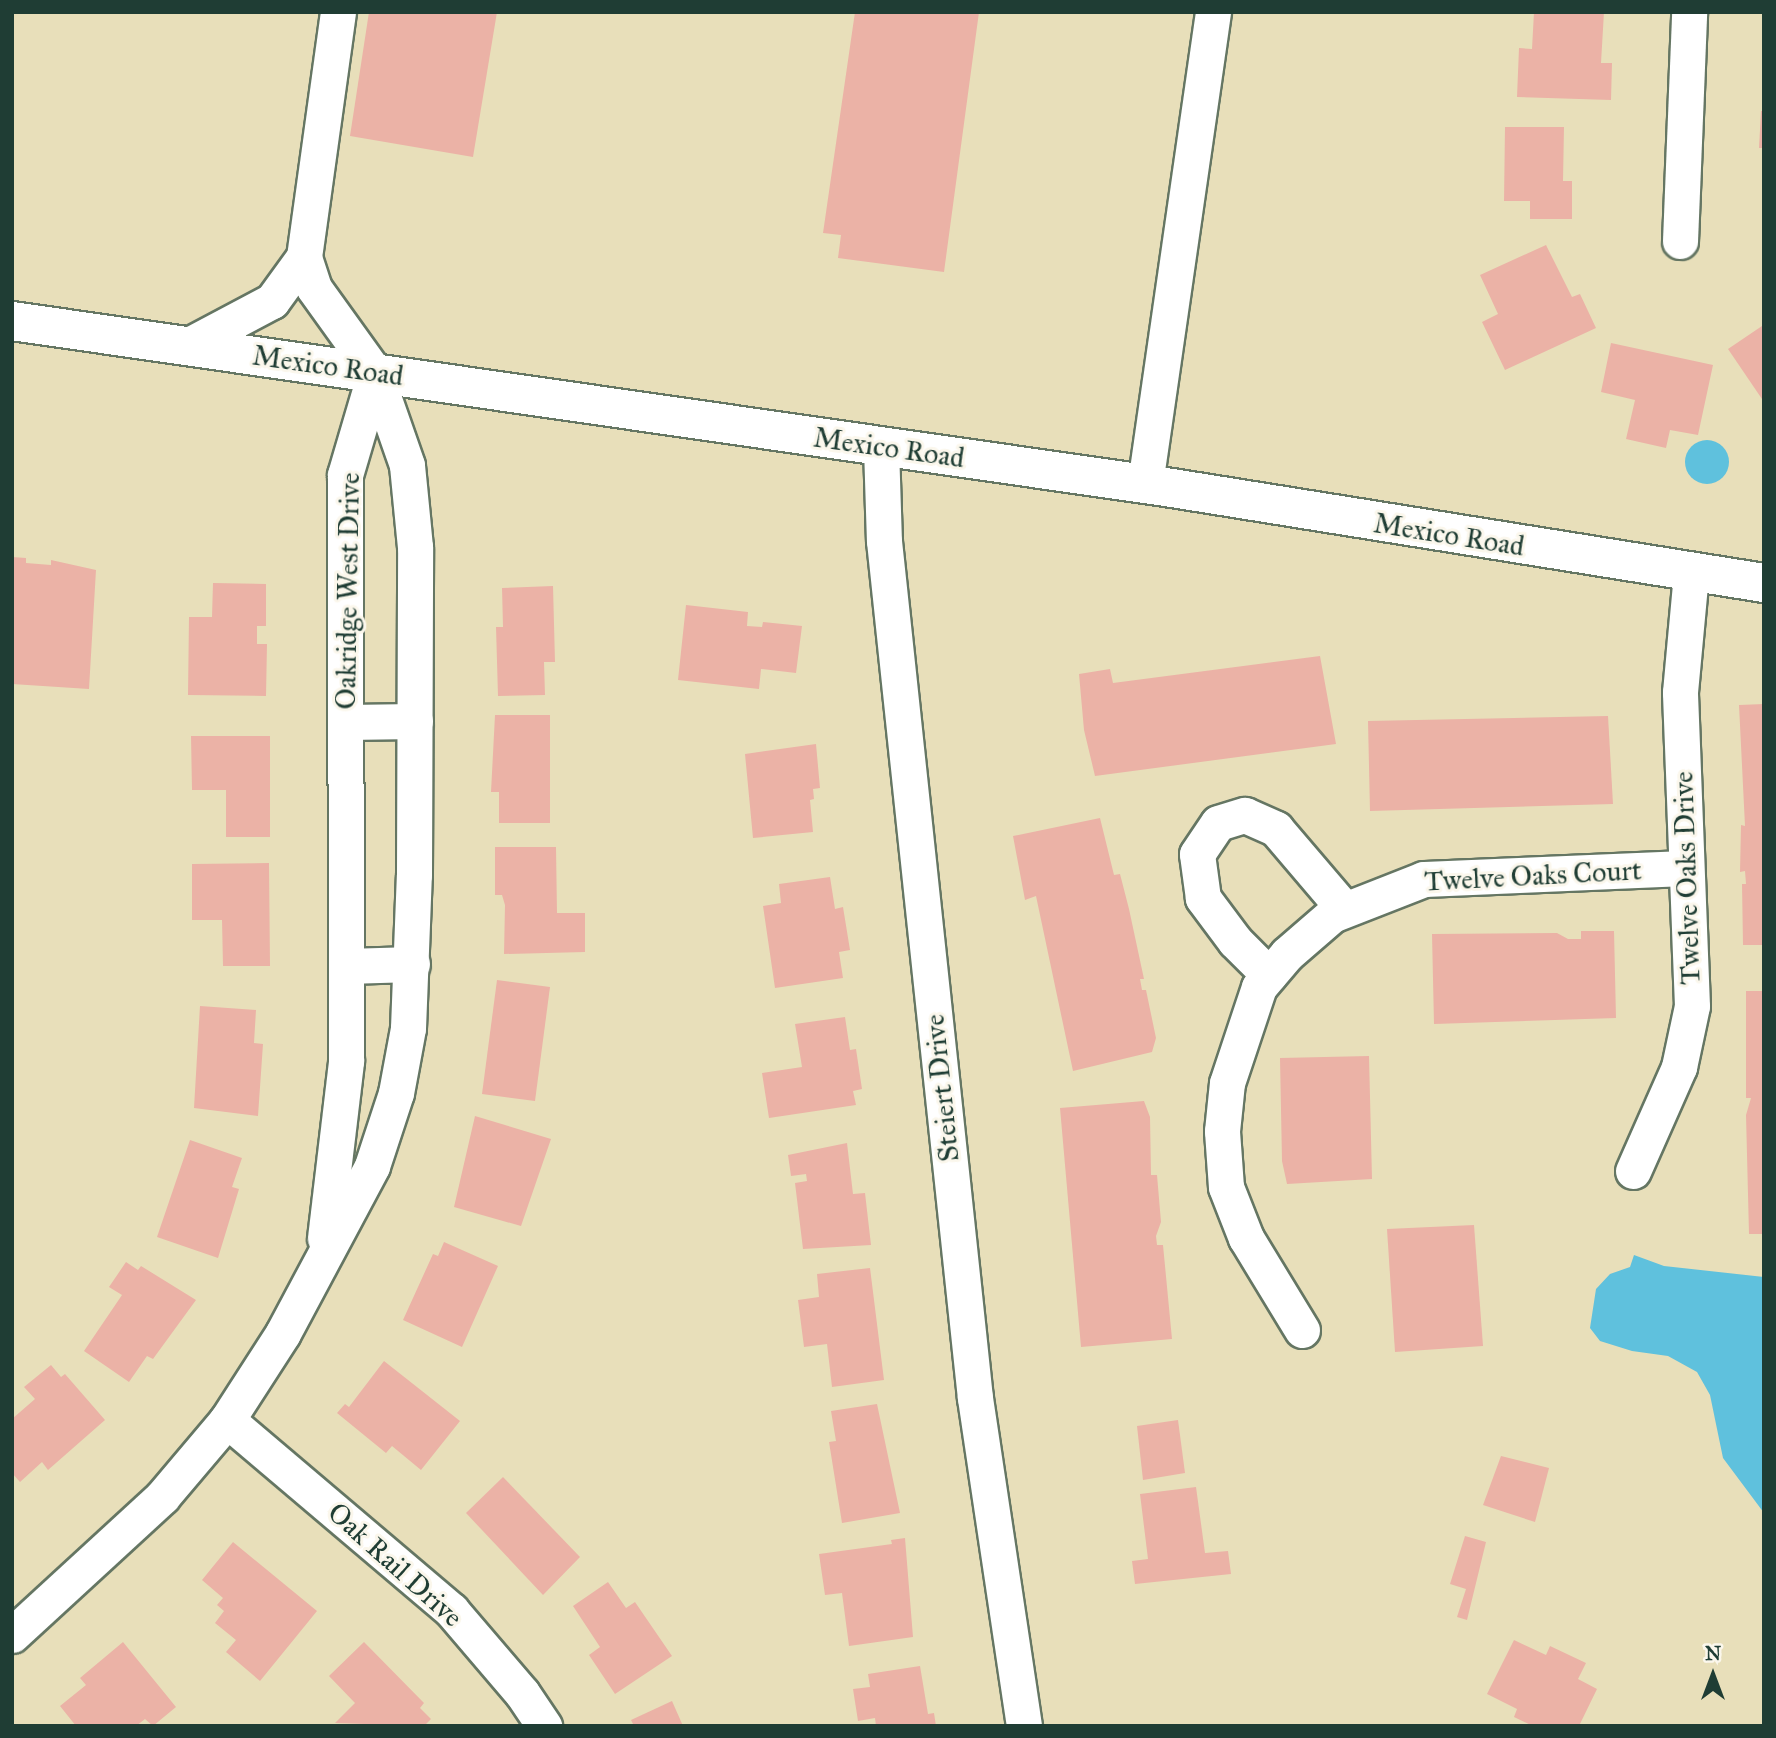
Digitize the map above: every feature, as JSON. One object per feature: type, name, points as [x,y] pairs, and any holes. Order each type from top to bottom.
[{"type":"main road","name":"Mexico Road","points":[[12,321],[1145,484],[1691,575],[1764,583]]},
{"type":"street","points":[[338,12],[304,257],[314,288],[375,373]]},
{"type":"street","points":[[1145,484],[1213,12]]},
{"type":"street","points":[[1681,241],[1689,12]]},
{"type":"street","points":[[187,346],[272,301],[304,257]]},
{"type":"street","name":"Oakridge West Drive","points":[[12,1635],[162,1497],[228,1420],[283,1333],[322,1255],[372,1166],[396,1093],[408,1028],[412,964],[415,547],[407,464],[375,373]]},
{"type":"street","name":"Oakridge West Drive","points":[[322,1255],[346,1060],[345,475],[375,373]]},
{"type":"street","name":"Steiert Drive","points":[[881,447],[884,541],[975,1398],[1024,1726]]},
{"type":"street","name":"Twelve Oaks Drive","points":[[1633,1171],[1679,1066],[1692,1006],[1685,868],[1681,692],[1691,575]]},
{"type":"street","points":[[347,722],[415,721]]},
{"type":"street","points":[[1269,975],[1235,941],[1203,898],[1197,855],[1218,823],[1245,815],[1276,829],[1344,909]]},
{"type":"street","name":"Twelve Oaks Court","points":[[1302,1330],[1246,1238],[1226,1187],[1222,1131],[1227,1083],[1239,1037],[1259,987],[1287,954],[1344,909],[1424,879],[1685,868]]},
{"type":"street","points":[[347,966],[412,964]]},
{"type":"street","name":"Oak Rail Drive","points":[[228,1420],[451,1610],[522,1693],[544,1726]]},
{"type":"water","points":[[1707,440],[1723,446],[1729,462],[1723,478],[1707,484],[1691,478],[1685,462],[1691,446]]},
{"type":"water","points":[[1634,1255],[1664,1266],[1764,1277],[1764,1513],[1723,1458],[1710,1395],[1697,1372],[1668,1356],[1632,1351],[1600,1341],[1590,1328],[1596,1289],[1610,1274],[1630,1267]]},
{"type":"building","points":[[369,12],[497,12],[473,157],[350,136]]},
{"type":"building","points":[[855,12],[979,12],[944,272],[838,258],[841,235],[823,233]]},
{"type":"building","points":[[1534,12],[1604,12],[1601,63],[1612,63],[1611,100],[1517,97],[1519,48],[1532,49]]},
{"type":"building","points":[[1761,111],[1764,111],[1764,148],[1759,148]]},
{"type":"building","points":[[1505,127],[1564,127],[1563,181],[1572,181],[1572,219],[1530,219],[1530,201],[1504,201]]},
{"type":"building","points":[[1546,245],[1572,297],[1580,294],[1596,328],[1505,370],[1482,322],[1498,314],[1480,275]]},
{"type":"building","points":[[1762,326],[1764,329],[1764,402],[1728,349]]},
{"type":"building","points":[[1611,343],[1713,365],[1698,435],[1670,430],[1666,448],[1626,439],[1635,400],[1601,392]]},
{"type":"building","points":[[12,557],[26,558],[26,563],[51,565],[51,560],[96,570],[89,689],[12,684]]},
{"type":"building","points":[[213,583],[266,584],[266,626],[257,626],[257,644],[267,644],[266,696],[188,695],[189,617],[212,617]]},
{"type":"building","points":[[553,586],[555,662],[544,662],[545,695],[498,696],[496,627],[503,627],[502,588]]},
{"type":"building","points":[[686,605],[748,612],[747,626],[762,627],[763,622],[802,626],[796,673],[761,669],[759,689],[678,680]]},
{"type":"building","points":[[1320,656],[1336,744],[1095,776],[1084,730],[1079,674],[1110,669],[1113,683]]},
{"type":"building","points":[[1764,704],[1764,945],[1743,945],[1742,884],[1746,884],[1745,871],[1740,872],[1741,825],[1745,826],[1739,705]]},
{"type":"building","points":[[495,715],[550,715],[550,823],[499,823],[499,792],[491,792]]},
{"type":"building","points":[[1608,716],[1613,804],[1370,811],[1368,721]]},
{"type":"building","points":[[191,736],[270,736],[270,837],[226,837],[226,790],[192,790]]},
{"type":"building","points":[[816,744],[820,788],[813,789],[814,799],[810,800],[813,832],[753,838],[745,754]]},
{"type":"building","points":[[1100,818],[1114,875],[1120,874],[1129,909],[1144,979],[1140,979],[1142,990],[1146,990],[1156,1038],[1152,1052],[1073,1071],[1036,896],[1025,900],[1013,836]]},
{"type":"building","points":[[495,847],[556,847],[557,913],[585,913],[585,952],[504,954],[505,905],[502,895],[495,895]]},
{"type":"building","points":[[269,863],[270,966],[223,966],[222,920],[192,920],[192,864]]},
{"type":"building","points":[[830,877],[835,909],[843,907],[850,950],[839,952],[843,978],[775,988],[763,906],[781,903],[779,884]]},
{"type":"building","points":[[1581,931],[1614,931],[1616,1018],[1434,1024],[1432,934],[1557,933],[1568,939],[1581,939]]},
{"type":"building","points":[[497,980],[550,987],[535,1101],[482,1094]]},
{"type":"building","points":[[1746,991],[1764,991],[1764,1234],[1749,1234],[1746,1115],[1751,1098],[1746,1098]]},
{"type":"building","points":[[200,1006],[256,1010],[254,1043],[263,1044],[258,1116],[194,1108]]},
{"type":"building","points":[[845,1017],[850,1050],[856,1049],[862,1089],[853,1091],[856,1105],[769,1118],[762,1073],[802,1067],[795,1024]]},
{"type":"building","points":[[1369,1056],[1372,1179],[1287,1184],[1282,1161],[1280,1058]]},
{"type":"building","points":[[1144,1101],[1150,1117],[1151,1175],[1157,1175],[1161,1222],[1156,1236],[1157,1245],[1163,1245],[1172,1339],[1081,1347],[1060,1108]]},
{"type":"building","points":[[475,1116],[551,1139],[521,1226],[454,1207]]},
{"type":"building","points":[[190,1140],[242,1158],[232,1187],[239,1189],[218,1258],[157,1237]]},
{"type":"building","points":[[847,1143],[853,1194],[865,1193],[871,1245],[803,1249],[795,1183],[807,1181],[806,1174],[791,1176],[788,1155]]},
{"type":"building","points":[[1474,1225],[1483,1346],[1395,1352],[1387,1229]]},
{"type":"building","points":[[444,1242],[498,1266],[462,1347],[403,1320],[433,1254],[438,1256]]},
{"type":"building","points":[[126,1262],[138,1270],[141,1266],[196,1300],[153,1359],[147,1356],[129,1382],[84,1351],[122,1295],[109,1287]]},
{"type":"building","points":[[870,1268],[884,1380],[832,1387],[827,1344],[804,1347],[798,1300],[819,1297],[817,1274]]},
{"type":"building","points":[[384,1361],[460,1421],[421,1470],[392,1446],[386,1453],[337,1413],[345,1404],[349,1407]]},
{"type":"building","points":[[51,1365],[61,1377],[65,1374],[105,1420],[48,1470],[42,1462],[20,1482],[12,1473],[12,1419],[35,1399],[24,1387]]},
{"type":"building","points":[[877,1404],[900,1513],[842,1523],[829,1442],[836,1441],[831,1411]]},
{"type":"building","points":[[1178,1420],[1185,1473],[1143,1480],[1137,1426]]},
{"type":"building","points":[[1501,1456],[1549,1468],[1535,1522],[1483,1505]]},
{"type":"building","points":[[503,1477],[580,1557],[543,1595],[466,1513]]},
{"type":"building","points":[[1196,1487],[1205,1553],[1228,1551],[1231,1574],[1135,1584],[1132,1561],[1148,1559],[1140,1494]]},
{"type":"building","points":[[1465,1536],[1486,1542],[1467,1620],[1457,1617],[1466,1589],[1450,1584]]},
{"type":"building","points":[[905,1538],[913,1637],[849,1646],[842,1593],[825,1595],[819,1554],[892,1544],[891,1540]]},
{"type":"building","points":[[233,1542],[317,1611],[260,1681],[226,1652],[236,1640],[215,1623],[224,1611],[217,1605],[223,1598],[202,1580]]},
{"type":"building","points":[[608,1582],[626,1608],[635,1602],[672,1656],[615,1694],[589,1655],[600,1647],[573,1606]]},
{"type":"building","points":[[1514,1640],[1546,1655],[1550,1646],[1586,1663],[1578,1679],[1597,1689],[1579,1726],[1533,1726],[1514,1717],[1517,1709],[1487,1694]]},
{"type":"building","points":[[123,1642],[176,1707],[153,1726],[145,1719],[136,1726],[76,1726],[60,1706],[86,1685],[80,1678]]},
{"type":"building","points":[[364,1642],[424,1703],[420,1708],[431,1719],[424,1726],[335,1723],[355,1703],[329,1676]]},
{"type":"building","points":[[920,1666],[928,1714],[934,1713],[936,1726],[876,1726],[875,1718],[858,1721],[853,1689],[870,1687],[868,1674]]},
{"type":"building","points":[[672,1701],[683,1726],[634,1726],[631,1720]]}]
